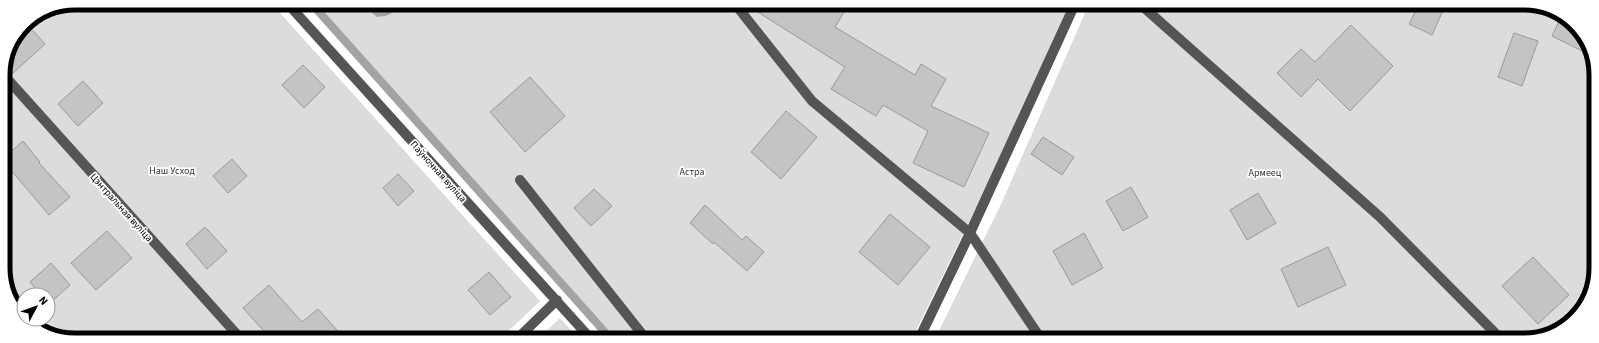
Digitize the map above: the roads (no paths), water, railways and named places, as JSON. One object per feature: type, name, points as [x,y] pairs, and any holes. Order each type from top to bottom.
[{"type":"lane","name":"Паўночная вуліца","points":[[293,10],[586,333]]},
{"type":"lane","points":[[740,10],[812,101],[970,233],[1036,333]]},
{"type":"lane","points":[[922,333],[970,233],[1072,10]]},
{"type":"lane","points":[[1147,10],[1380,217],[1495,333]]},
{"type":"lane","name":"Цэнтральная вуліца","points":[[10,82],[236,333]]},
{"type":"lane","points":[[520,180],[641,333]]},
{"type":"lane","points":[[523,333],[557,300]]},
{"type":"waterway","points":[[317,10],[606,333]]},
{"type":"park label","name":"Наш Усход","points":[[172,170]]},
{"type":"park label","name":"Астра","points":[[692,171]]},
{"type":"park label","name":"Армеец","points":[[1265,172]]}]
